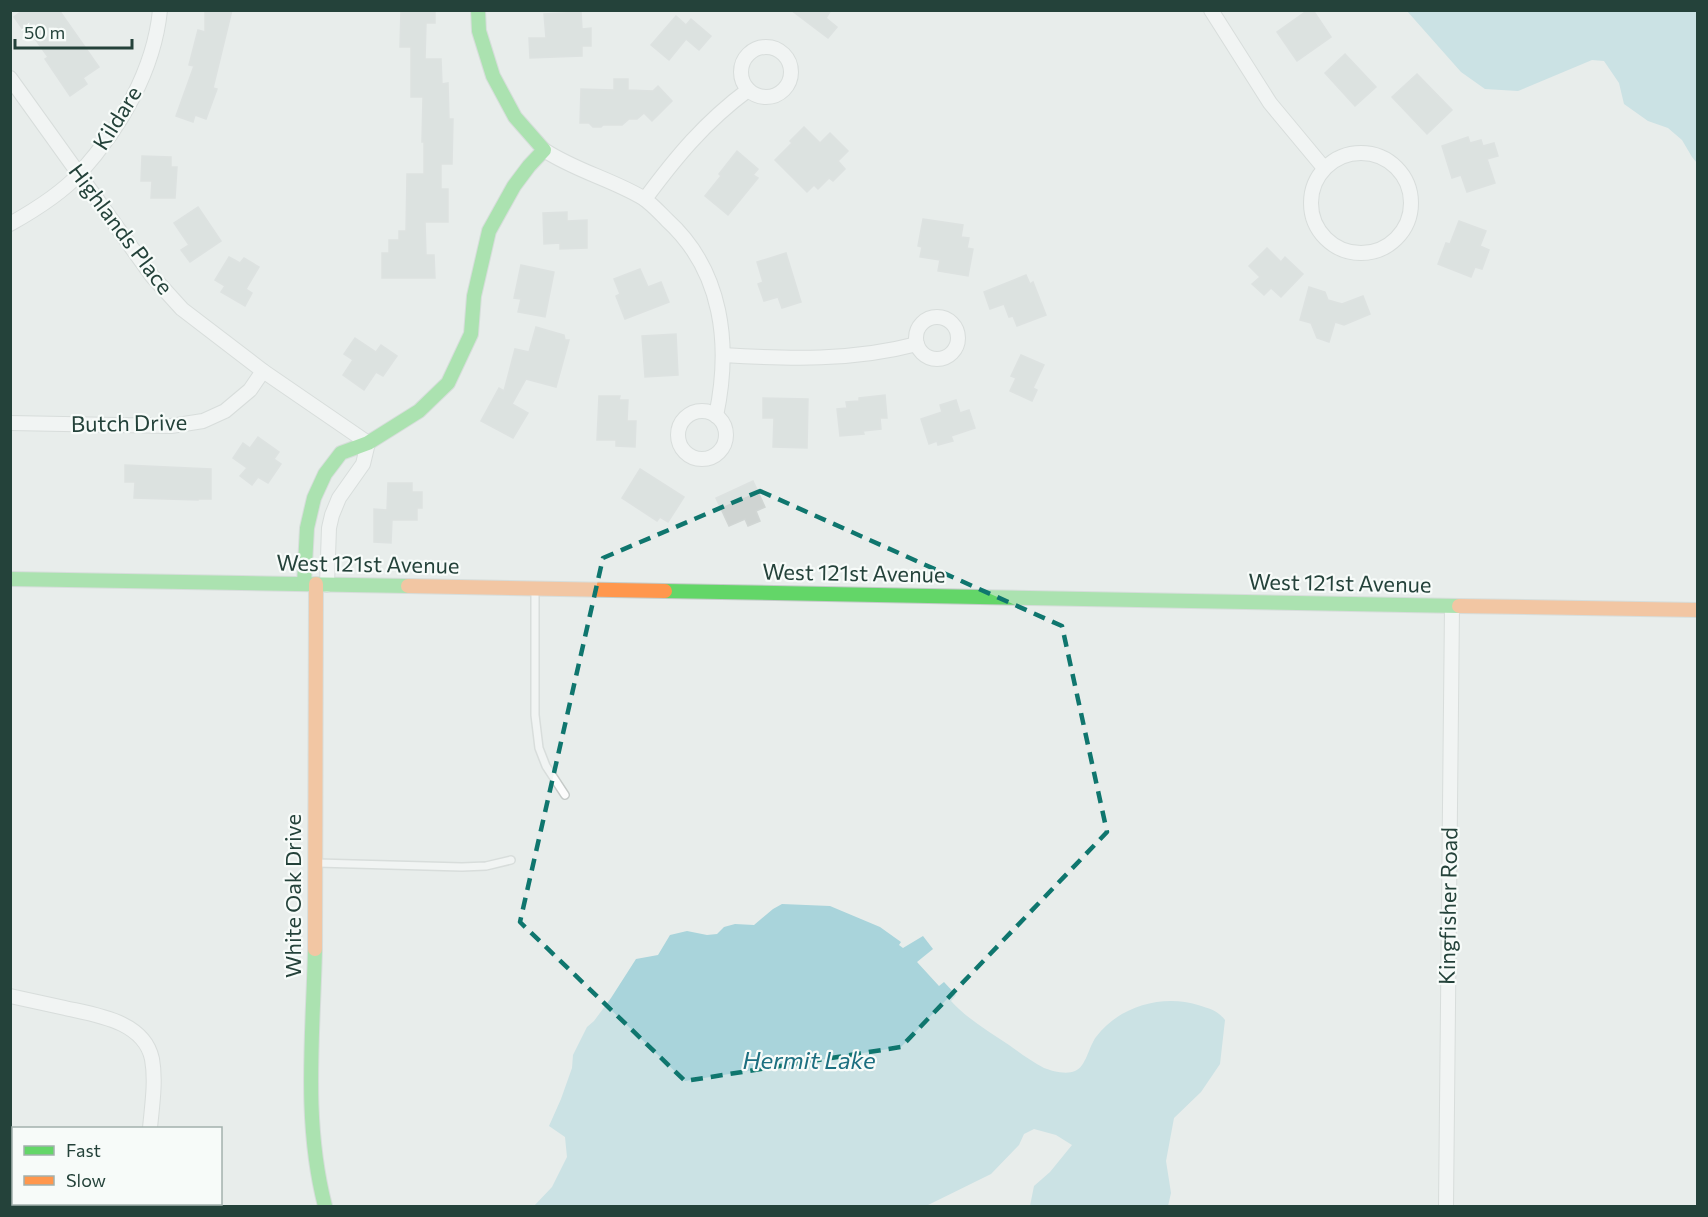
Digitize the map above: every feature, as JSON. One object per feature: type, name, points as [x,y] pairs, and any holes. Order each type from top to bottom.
[{"type":"street","name":"Kildare","points":[[10,224],[35,210],[60,191],[80,174],[100,148],[137,90],[149,57],[160,10]]},
{"type":"street","points":[[478,10],[479,31],[493,76],[515,117],[544,150],[570,166],[645,199],[676,228],[694,251],[708,276],[719,315],[723,355],[716,416]]},
{"type":"street","points":[[1211,10],[1270,103],[1324,168]]},
{"type":"street","name":"Highlands Place","points":[[10,78],[152,276],[182,309],[263,371],[368,443]]},
{"type":"street","points":[[645,199],[674,160],[723,109],[748,90]]},
{"type":"street","name":"White Oak Drive","points":[[325,1206],[315,1161],[312,1114],[316,584],[307,528],[314,498],[325,474],[341,453],[368,443],[419,411],[448,383],[471,334],[474,296],[489,231],[514,186],[544,150]]},
{"type":"street","points":[[1354,153],[1371,153],[1387,159],[1400,170],[1409,184],[1412,201],[1410,218],[1403,233],[1391,245],[1376,252],[1359,254],[1343,251],[1329,242],[1318,230],[1311,214],[1311,198],[1315,182],[1324,168],[1338,158],[1354,153]]},
{"type":"street","points":[[723,355],[829,358],[862,355],[917,344]]},
{"type":"street","name":"Butch Drive","points":[[10,423],[171,426],[203,421],[225,411],[250,390],[263,371]]},
{"type":"street","points":[[316,584],[332,515],[344,490],[363,464],[368,443]]},
{"type":"street","name":"West 121st Avenue","points":[[10,579],[1698,610]]},
{"type":"street","name":"Kingfisher Road","points":[[1446,1206],[1452,606]]},
{"type":"street","points":[[10,996],[107,1018],[141,1037],[152,1057],[154,1074],[150,1127]]},
{"type":"lane","points":[[535,588],[535,715],[539,748],[546,766],[565,795]]},
{"type":"lane","points":[[315,863],[462,867],[486,866],[511,860]]},
{"type":"highlighted area","points":[[760,491],[1062,626],[1107,832],[901,1047],[685,1081],[520,922],[603,558]]},
{"type":"water","points":[[1407,11],[1697,11],[1697,163],[1682,140],[1668,128],[1648,121],[1624,104],[1619,83],[1604,61],[1592,60],[1518,91],[1485,89],[1461,72]]},
{"type":"water","name":"Hermit Lake","points":[[782,904],[830,906],[880,927],[901,942],[899,945],[903,948],[923,936],[933,949],[917,962],[939,986],[944,982],[956,995],[951,1001],[957,1008],[1031,1060],[1044,1068],[1055,1071],[1067,1073],[1079,1069],[1096,1037],[1106,1026],[1129,1010],[1142,1005],[1156,1002],[1185,1002],[1219,1014],[1225,1020],[1220,1064],[1201,1092],[1174,1118],[1166,1161],[1171,1193],[1168,1206],[1030,1206],[1034,1186],[1050,1172],[1072,1145],[1056,1135],[1034,1129],[1024,1134],[1019,1145],[991,1174],[926,1206],[534,1206],[552,1187],[567,1157],[565,1137],[549,1126],[572,1068],[573,1055],[587,1027],[611,998],[636,959],[658,955],[670,935],[687,931],[707,935],[717,934],[724,927],[735,924],[754,925]]},
{"type":"building","points":[[23,10],[59,10],[99,67],[83,78],[87,84],[70,96],[45,59],[48,57],[33,36],[29,38],[14,17]]},
{"type":"building","points":[[205,10],[232,10],[213,88],[217,89],[206,119],[195,115],[193,122],[176,116],[194,66],[189,65],[198,30],[205,32]]},
{"type":"building","points":[[401,10],[435,10],[435,23],[426,23],[425,59],[441,59],[442,84],[448,83],[449,119],[453,119],[452,164],[441,164],[441,189],[448,189],[448,222],[425,222],[426,255],[434,255],[435,278],[382,278],[382,253],[389,253],[389,240],[399,240],[399,231],[406,231],[407,174],[424,174],[423,97],[411,97],[411,47],[400,47]]},
{"type":"building","points":[[791,10],[831,10],[826,18],[837,27],[828,38]]},
{"type":"building","points":[[1308,10],[1313,10],[1331,37],[1297,61],[1277,32]]},
{"type":"building","points":[[581,12],[582,29],[591,28],[591,46],[582,46],[582,56],[530,58],[529,38],[546,38],[544,14]]},
{"type":"building","points":[[676,16],[686,25],[691,19],[711,36],[699,50],[686,39],[669,60],[651,45]]},
{"type":"building","points":[[1345,54],[1376,87],[1355,106],[1325,73]]},
{"type":"building","points":[[1417,74],[1452,110],[1427,134],[1392,97]]},
{"type":"building","points":[[614,79],[628,79],[628,90],[653,91],[658,86],[672,101],[652,121],[644,113],[637,119],[629,119],[622,125],[593,127],[589,123],[580,123],[581,89],[614,90]]},
{"type":"building","points":[[804,127],[820,143],[830,133],[848,151],[838,161],[845,169],[833,181],[829,178],[818,189],[814,185],[807,192],[775,160]]},
{"type":"building","points":[[1468,137],[1470,143],[1481,140],[1483,146],[1494,143],[1498,156],[1487,159],[1495,183],[1467,192],[1461,175],[1452,178],[1442,146]]},
{"type":"building","points":[[737,151],[758,169],[753,175],[758,178],[728,215],[705,196]]},
{"type":"building","points":[[142,156],[171,157],[171,167],[177,167],[175,198],[151,198],[152,181],[141,181]]},
{"type":"building","points":[[198,207],[221,241],[190,262],[181,250],[189,245],[174,223]]},
{"type":"building","points":[[567,212],[567,221],[587,220],[587,248],[560,249],[560,243],[544,244],[543,213]]},
{"type":"building","points":[[923,219],[963,225],[961,237],[969,238],[967,248],[973,249],[968,276],[938,271],[940,260],[920,257],[922,247],[918,246]]},
{"type":"building","points":[[1459,221],[1486,231],[1480,246],[1489,250],[1482,269],[1475,267],[1471,277],[1438,264],[1446,243],[1450,244]]},
{"type":"building","points":[[1267,248],[1281,262],[1285,257],[1303,274],[1281,297],[1271,288],[1264,295],[1252,284],[1260,277],[1249,266]]},
{"type":"building","points":[[786,253],[801,302],[782,308],[778,297],[764,301],[758,284],[763,282],[757,262]]},
{"type":"building","points":[[229,257],[240,263],[244,258],[259,267],[246,289],[252,293],[245,306],[221,292],[225,286],[215,280]]},
{"type":"building","points":[[521,265],[554,272],[545,317],[518,312],[521,299],[514,298]]},
{"type":"building","points":[[640,269],[648,287],[661,282],[669,302],[625,319],[616,296],[620,294],[614,279]]},
{"type":"building","points":[[1026,275],[1030,284],[1033,282],[1046,315],[1017,326],[1013,316],[1009,317],[1004,304],[990,309],[984,292]]},
{"type":"building","points":[[1309,287],[1325,292],[1328,300],[1342,304],[1363,296],[1370,314],[1344,325],[1335,322],[1329,342],[1317,338],[1311,323],[1300,320]]},
{"type":"building","points":[[536,327],[564,335],[565,340],[569,340],[556,387],[526,379],[512,404],[528,413],[513,438],[481,421],[499,388],[504,391],[515,349],[529,352]]},
{"type":"building","points":[[676,334],[678,375],[645,377],[642,336]]},
{"type":"building","points":[[355,338],[376,352],[381,345],[397,356],[383,376],[376,372],[364,390],[343,375],[353,360],[344,354]]},
{"type":"building","points":[[1021,355],[1044,365],[1033,388],[1037,390],[1032,401],[1010,391],[1016,378],[1011,376]]},
{"type":"building","points":[[885,395],[887,418],[880,418],[881,429],[863,431],[864,434],[840,436],[837,409],[847,408],[846,402],[859,401],[859,398]]},
{"type":"building","points":[[599,396],[620,396],[619,400],[628,400],[627,421],[636,421],[635,447],[616,446],[616,440],[597,440]]},
{"type":"building","points":[[763,398],[808,399],[807,448],[773,447],[774,418],[763,418]]},
{"type":"building","points":[[956,400],[960,413],[969,410],[975,428],[951,436],[953,441],[938,445],[937,441],[929,444],[921,419],[942,412],[940,405]]},
{"type":"building","points":[[258,437],[279,452],[274,459],[281,464],[268,483],[258,477],[252,485],[240,476],[247,468],[233,458],[243,443],[250,448]]},
{"type":"building","points":[[125,465],[211,469],[211,499],[134,498],[135,482],[125,482]]},
{"type":"building","points":[[640,469],[684,497],[668,522],[660,517],[657,521],[622,498]]},
{"type":"building","points":[[753,481],[765,507],[756,511],[760,521],[748,526],[745,519],[729,526],[716,498]]},
{"type":"building","points":[[388,483],[412,483],[412,492],[422,492],[422,508],[417,508],[417,520],[392,520],[391,543],[374,542],[374,509],[387,510]]},
{"type":"traffic: fast","points":[[304,584],[307,528],[314,498],[325,474],[341,453],[368,443],[419,411],[448,383],[471,334],[474,296],[489,231],[514,186],[544,150],[515,117],[493,76],[479,31],[478,10]]},
{"type":"traffic: fast","points":[[10,579],[408,586]]},
{"type":"traffic: fast","points":[[665,591],[1459,606]]},
{"type":"traffic: fast","points":[[315,949],[311,1046],[312,1110],[318,1174],[325,1206]]},
{"type":"traffic: slow","points":[[315,949],[316,584]]},
{"type":"traffic: slow","points":[[408,586],[665,591]]},
{"type":"traffic: slow","points":[[1459,606],[1698,610]]}]
